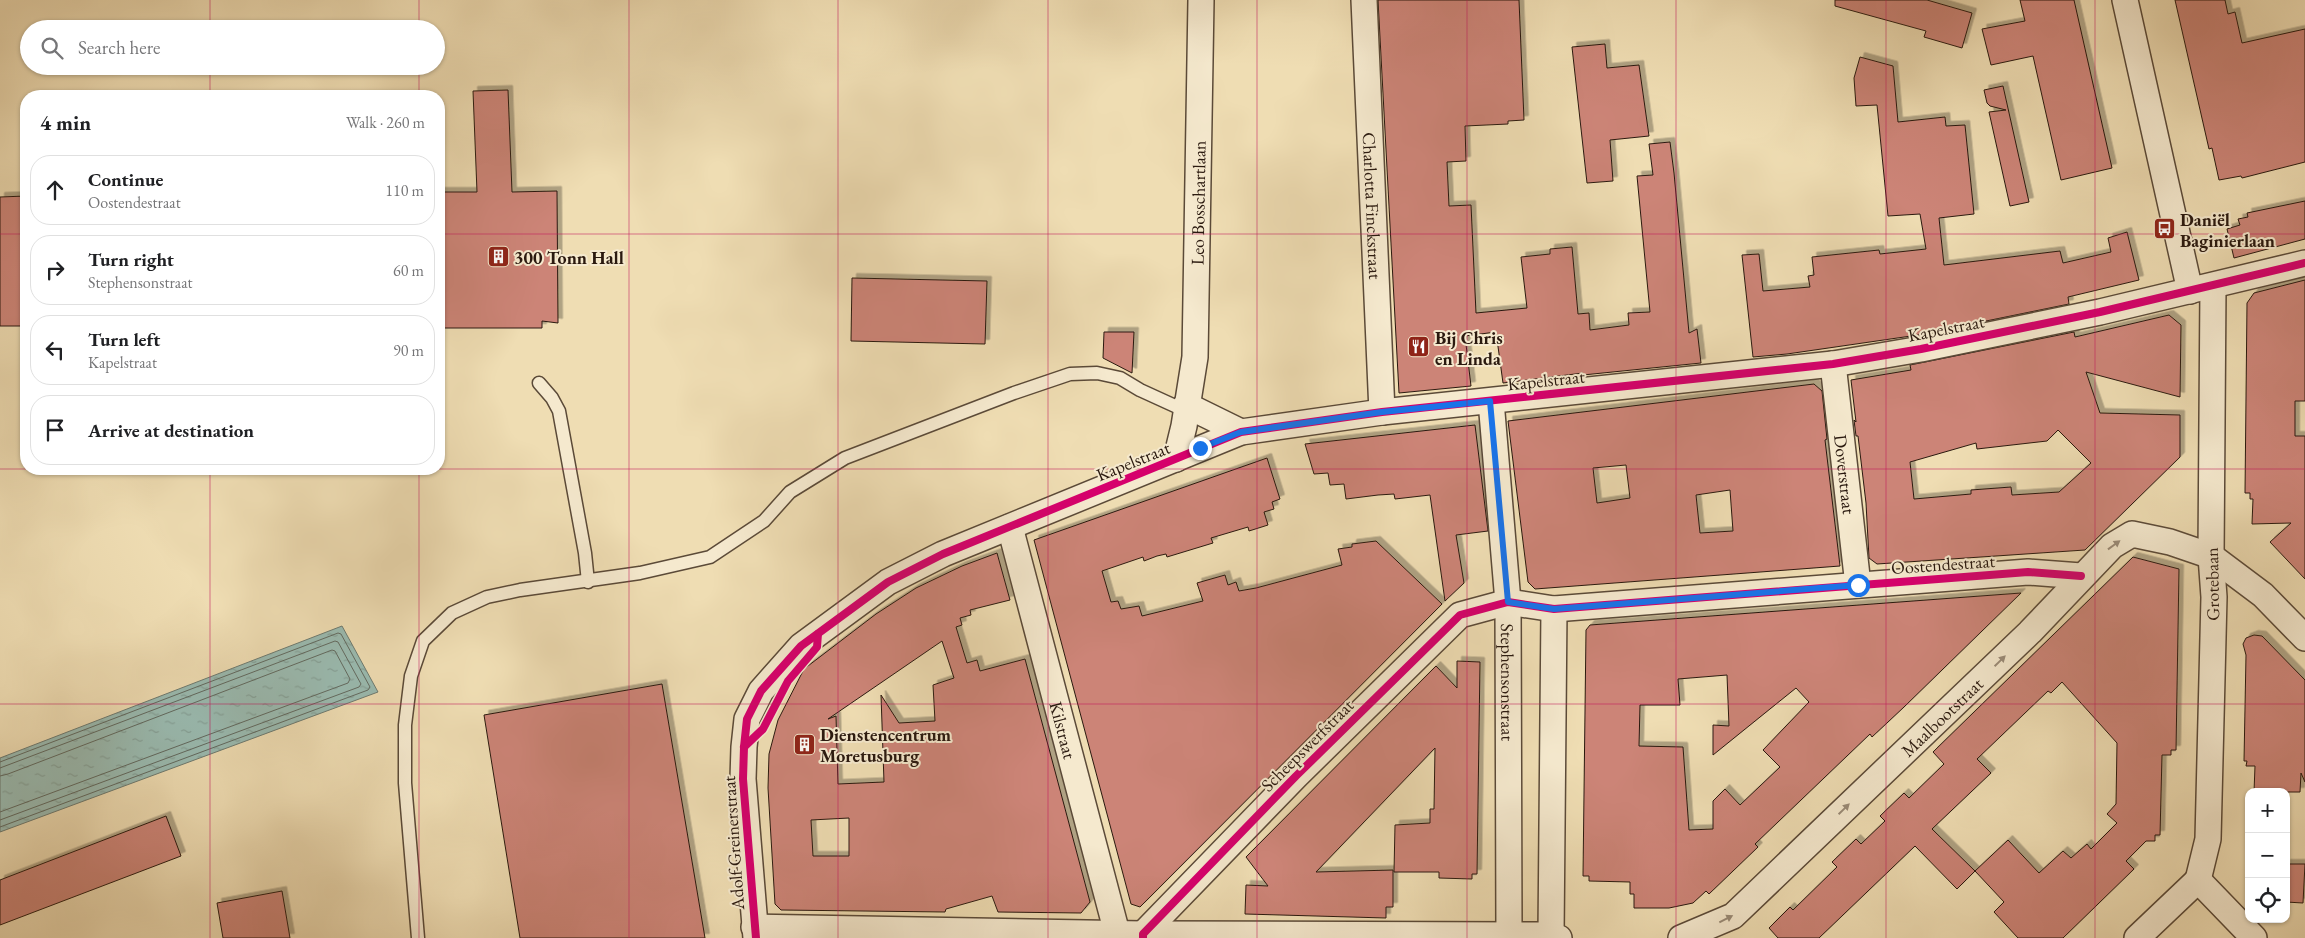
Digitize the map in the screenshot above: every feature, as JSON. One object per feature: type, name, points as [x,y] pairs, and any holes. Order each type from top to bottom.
[{"type":"street","name":"Leo Bosschartlaan","points":[[1186,408],[1195,357],[1201,0]]},
{"type":"street","name":"Charlotta Finckstraat","points":[[1364,0],[1382,412]]},
{"type":"street","points":[[2125,0],[2202,289]]},
{"type":"street","name":"Kapelstraat","points":[[744,747],[748,719],[761,691],[801,646],[888,582],[943,554],[1241,432],[1382,412],[1833,364],[2011,330],[2202,289],[2305,263]]},
{"type":"street","name":"Grotebaan","points":[[2198,880],[2208,839],[2214,597],[2202,289]]},
{"type":"street","name":"Doverstraat","points":[[1833,364],[1858,585]]},
{"type":"street","name":"Stephensonstraat","points":[[1490,401],[1508,602],[1509,935]]},
{"type":"street","points":[[1186,408],[1241,432]]},
{"type":"street","name":"Kapelstraat","points":[[1176,459],[1186,408]]},
{"type":"street","name":"Kilstraat","points":[[1010,527],[1117,933]]},
{"type":"street","name":"Maalbootstraat","points":[[1681,938],[1733,916],[2022,639],[2112,546],[2132,534],[2170,542],[2211,556]]},
{"type":"street","points":[[2211,556],[2263,595],[2305,638]]},
{"type":"street","name":"Oostendestraat","points":[[1508,602],[1554,609],[2028,572],[2081,576]]},
{"type":"street","name":"Scheepswerfstraat","points":[[1143,936],[1296,776],[1460,615],[1508,602]]},
{"type":"street","points":[[755,933],[1117,933],[1143,936],[1421,937],[1509,935],[1555,937],[1554,609]]},
{"type":"street","name":"Adolf Greinerstraat","points":[[744,747],[743,779],[755,933]]},
{"type":"street","points":[[2137,938],[2198,880],[2254,938]]},
{"type":"lane","points":[[418,938],[405,782],[405,725],[411,676],[423,641],[452,613],[487,597],[520,590],[588,582],[675,566],[710,557],[764,521],[790,492],[845,458],[1014,393],[1070,374],[1097,373],[1120,378],[1140,390],[1186,408]]},
{"type":"lane","points":[[539,383],[552,398],[559,411],[585,553],[588,582]]},
{"type":"water","points":[[342,626],[378,692],[0,832],[0,758]]},
{"type":"building","points":[[1378,0],[1519,0],[1524,120],[1508,121],[1508,124],[1465,126],[1466,161],[1447,162],[1449,206],[1471,205],[1476,313],[1527,308],[1521,257],[1550,254],[1550,249],[1572,247],[1578,314],[1589,313],[1590,330],[1629,325],[1628,313],[1650,312],[1637,176],[1653,175],[1649,144],[1670,142],[1689,333],[1697,329],[1701,363],[1583,375],[1583,373],[1503,383],[1496,332],[1465,336],[1471,386],[1399,393]]},
{"type":"building","points":[[1835,0],[1927,0],[1972,13],[1962,48],[1924,37],[1926,31],[1835,6]]},
{"type":"building","points":[[2020,0],[2074,0],[2112,168],[2061,180],[2033,56],[1991,65],[1982,29],[2025,21]]},
{"type":"building","points":[[2175,0],[2225,0],[2228,14],[2235,12],[2242,43],[2305,29],[2305,162],[2242,178],[2241,176],[2219,180],[2212,148],[2209,149]]},
{"type":"building","points":[[1605,44],[1607,68],[1639,65],[1649,136],[1610,140],[1613,181],[1587,183],[1572,47]]},
{"type":"building","points":[[1860,57],[1893,66],[1898,122],[1945,117],[1946,126],[1965,125],[1974,214],[1939,218],[1944,265],[2060,251],[2063,263],[2111,252],[2108,238],[2127,232],[2139,280],[2068,297],[2069,304],[1918,335],[1787,354],[1753,357],[1742,255],[1759,254],[1763,291],[1810,287],[1808,276],[1814,275],[1812,257],[1879,250],[1880,254],[1926,249],[1920,214],[1888,216],[1877,105],[1856,106],[1854,78]]},
{"type":"building","points":[[2003,86],[2029,202],[2010,206],[1989,112],[2006,110],[1990,106],[1987,103],[1984,90]]},
{"type":"building","name":"300 Tonn Hall","points":[[508,90],[512,192],[557,191],[558,323],[542,321],[542,328],[445,328],[445,192],[477,192],[473,91]]},
{"type":"building","points":[[20,196],[20,326],[0,326],[0,197]]},
{"type":"building","points":[[2305,201],[2305,239],[2234,258],[2227,229],[2240,225],[2238,219],[2248,217],[2247,213]]},
{"type":"building","points":[[852,278],[987,281],[985,344],[851,341]]},
{"type":"building","points":[[2305,280],[2305,401],[2295,401],[2295,436],[2305,436],[2305,579],[2270,542],[2291,523],[2252,524],[2253,499],[2250,499],[2250,493],[2245,493],[2247,303],[2254,293]]},
{"type":"building","points":[[2169,315],[2181,325],[2180,397],[2086,372],[2100,413],[2180,415],[2180,457],[2085,550],[1877,564],[1869,558],[1866,503],[1858,436],[1856,436],[1854,420],[1856,422],[1851,380],[1911,370],[1910,365],[2074,332],[2075,337]],"holes":[[[2058,430],[2091,463],[2059,492],[2012,495],[2011,487],[1971,490],[1971,494],[1914,499],[1910,462],[1976,443],[1977,449],[2047,441]]]},
{"type":"building","points":[[1104,332],[1134,332],[1132,373],[1103,358]]},
{"type":"building","points":[[1814,384],[1822,391],[1827,439],[1825,440],[1840,566],[1535,589],[1528,582],[1508,421]],"holes":[[[1626,465],[1630,498],[1597,503],[1593,468]],[[1730,490],[1733,531],[1700,533],[1696,495]]]},
{"type":"building","points":[[1475,425],[1488,531],[1456,535],[1464,583],[1445,601],[1430,495],[1395,499],[1394,494],[1346,499],[1344,484],[1330,485],[1328,473],[1314,474],[1305,444]]},
{"type":"building","points":[[1267,458],[1280,499],[1272,502],[1274,509],[1264,512],[1268,525],[1249,531],[1248,527],[1211,538],[1213,543],[1167,557],[1166,554],[1144,561],[1143,557],[1102,571],[1111,602],[1118,601],[1121,609],[1139,606],[1142,616],[1203,601],[1197,583],[1225,575],[1228,585],[1236,582],[1239,591],[1256,588],[1342,565],[1338,549],[1352,547],[1352,544],[1376,541],[1442,604],[1140,907],[1131,904],[1034,540]]},
{"type":"building","points":[[997,553],[1010,600],[970,610],[971,615],[960,618],[962,625],[956,627],[967,663],[977,660],[980,671],[1025,659],[1090,902],[1081,913],[998,912],[992,896],[946,909],[945,912],[781,910],[775,904],[768,788],[769,754],[778,720],[804,669],[876,614],[916,588],[962,566]],"holes":[[[942,641],[954,678],[933,685],[935,721],[899,723],[881,695],[884,782],[838,784],[836,716],[828,719]],[[849,818],[849,856],[813,856],[811,820]]]},
{"type":"building","points":[[2133,557],[2179,569],[2176,750],[2171,750],[2171,755],[2162,755],[2160,835],[2155,835],[2155,841],[2146,841],[2126,861],[2134,869],[2063,938],[2018,938],[1994,912],[2004,902],[1975,871],[1957,889],[1915,846],[1819,938],[1778,938],[1769,928],[1790,907],[1793,910],[1837,867],[1832,862],[1856,839],[1861,844],[1885,821],[1880,816],[1904,793],[1909,798],[1944,764],[1933,752]],"holes":[[[2062,682],[2117,743],[2116,804],[2107,814],[2117,823],[2091,849],[2087,844],[2071,858],[2063,851],[2039,873],[2008,840],[1975,871],[1932,829],[1991,773],[1977,759],[2048,691],[2051,693]]]},
{"type":"building","points":[[2021,593],[1904,707],[1872,737],[1870,734],[1755,844],[1758,847],[1709,894],[1706,891],[1693,903],[1669,908],[1634,908],[1634,894],[1630,894],[1630,882],[1589,881],[1589,876],[1583,876],[1586,630],[1590,625]],"holes":[[[1727,675],[1729,726],[1713,725],[1713,755],[1796,688],[1809,702],[1763,750],[1780,767],[1740,805],[1725,789],[1713,801],[1713,829],[1689,830],[1683,747],[1639,746],[1640,705],[1680,705],[1678,679]]]},
{"type":"building","points":[[2254,635],[2262,636],[2305,680],[2305,782],[2301,773],[2300,792],[2290,792],[2290,788],[2254,788],[2255,766],[2246,766],[2247,761],[2244,761],[2246,655],[2243,644],[2246,638]]},
{"type":"building","points":[[1457,661],[1480,662],[1477,874],[1472,874],[1472,879],[1439,878],[1439,872],[1394,872],[1395,825],[1430,823],[1430,809],[1434,809],[1435,748],[1316,872],[1393,870],[1393,907],[1386,907],[1386,918],[1245,914],[1246,885],[1268,886],[1246,857],[1436,666],[1457,688]]},
{"type":"building","points":[[662,684],[705,938],[520,938],[484,715]]},
{"type":"building","points":[[166,816],[181,856],[0,925],[0,880]]},
{"type":"building","points":[[2290,864],[2305,864],[2303,903],[2290,902]]},
{"type":"building","points":[[282,891],[290,938],[223,938],[217,903]]},
{"type":"cycle path","points":[[756,938],[743,779],[747,719],[761,691],[801,646],[888,582],[943,554],[1241,432],[1382,412],[1833,364],[1921,349],[2100,312],[2305,263]]},
{"type":"cycle path","points":[[1143,938],[1143,934],[1296,776],[1460,615],[1508,602],[1554,609],[2028,572],[2081,576]]},
{"type":"cycle path","points":[[744,747],[763,729],[788,681],[817,647],[818,634]]},
{"type":"place","name":"Daniël Baginierlaan","points":[[2164,229]]},
{"type":"place","name":"300 Tonn Hall","points":[[498,257]]},
{"type":"place","name":"Bij Chris en Linda","points":[[1419,347]]},
{"type":"place","name":"Dienstencentrum Moretusburg","points":[[804,744]]},
{"type":"route","points":[[1200,448],[1241,432],[1382,412],[1490,401],[1508,602],[1554,609],[1858,585]]}]
